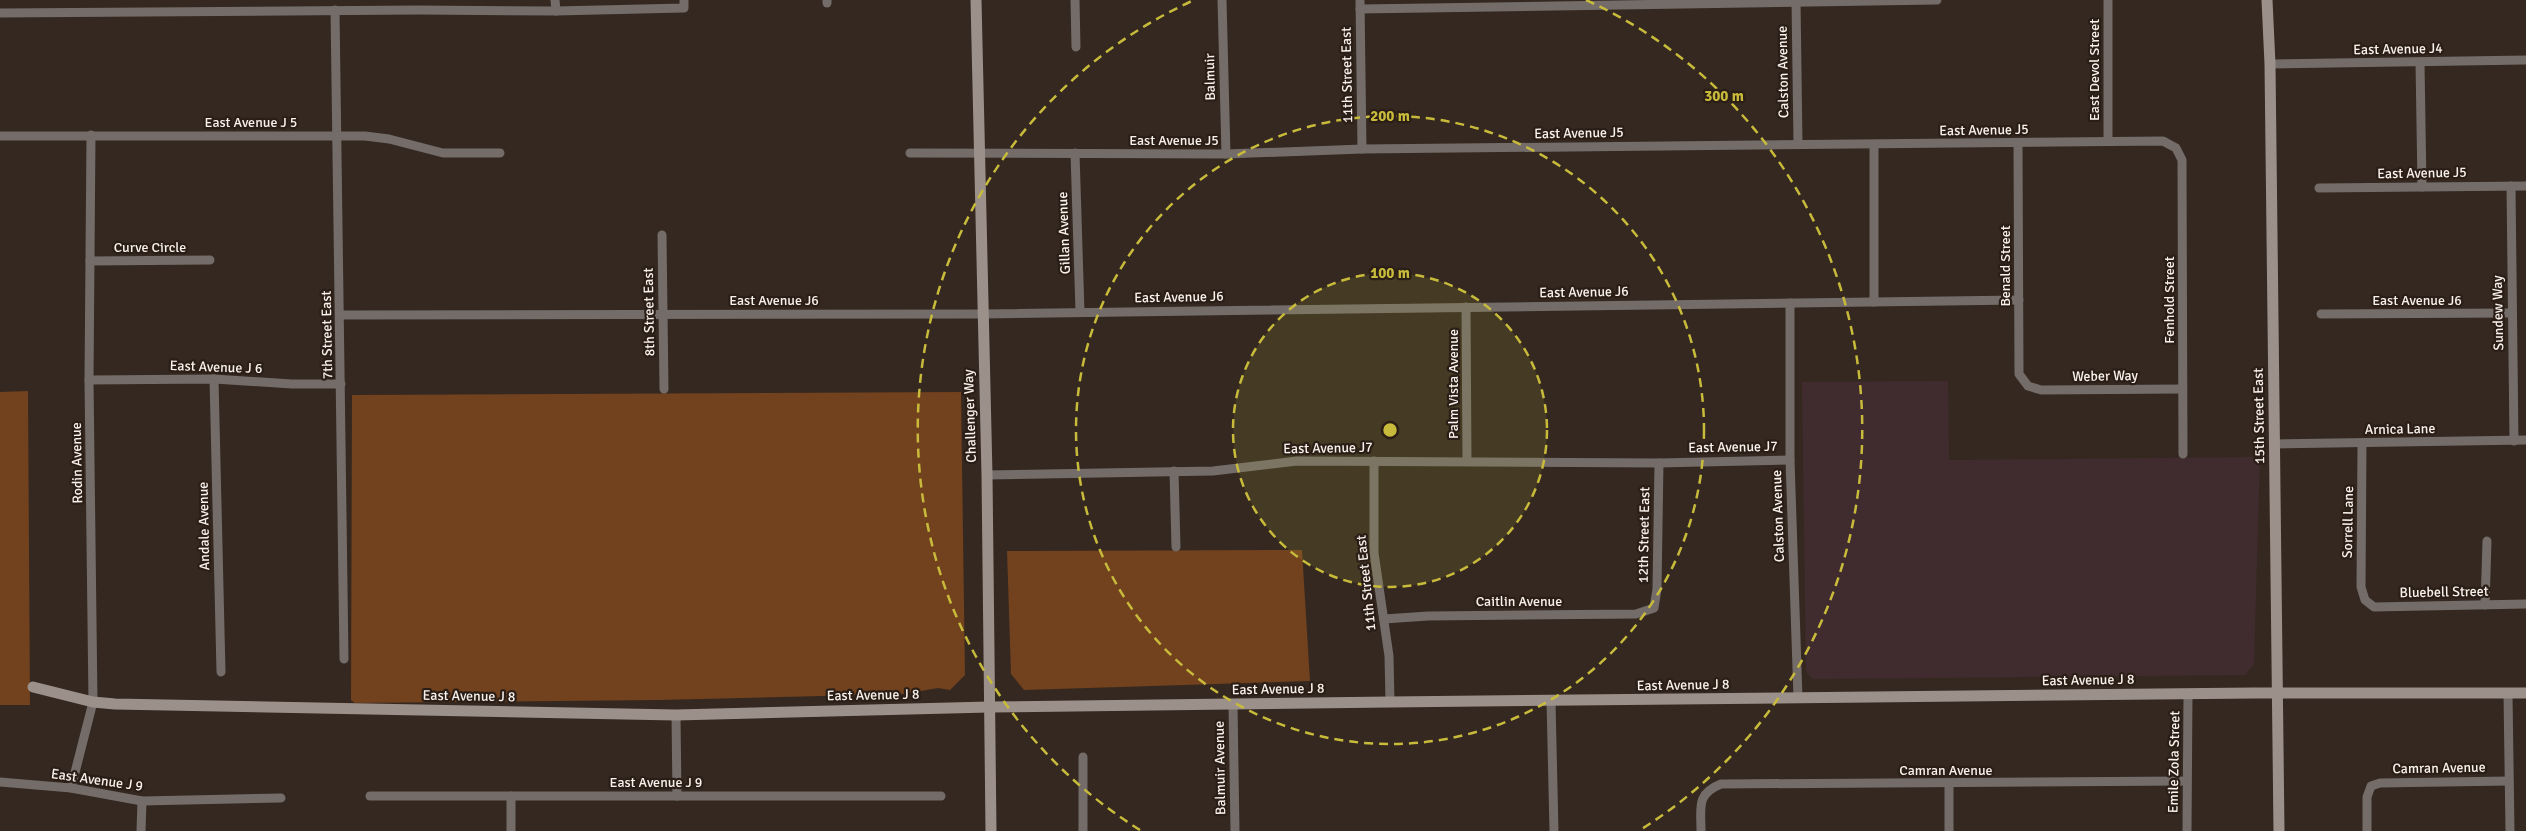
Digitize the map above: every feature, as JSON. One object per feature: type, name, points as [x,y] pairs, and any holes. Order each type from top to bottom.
[{"type":"street","points":[[419,0],[420,10]]},
{"type":"street","points":[[555,0],[556,11]]},
{"type":"street","name":"Challenger Way","points":[[976,0],[987,475],[991,831]]},
{"type":"street","points":[[1075,0],[1076,47]]},
{"type":"street","name":"Balmuir","points":[[1222,0],[1226,154]]},
{"type":"street","points":[[1360,5],[1937,0]]},
{"type":"street","name":"East Devol Street","points":[[2108,0],[2108,141]]},
{"type":"street","name":"15th Street East","points":[[2267,0],[2270,64],[2279,831]]},
{"type":"street","name":"Calston Avenue","points":[[1796,1],[1798,144]]},
{"type":"street","points":[[0,13],[335,10],[556,11],[684,4]]},
{"type":"street","name":"11th Street East","points":[[1360,5],[1362,149]]},
{"type":"street","name":"7th Street East","points":[[335,10],[344,659]]},
{"type":"street","name":"East Avenue J4","points":[[2270,64],[2526,60]]},
{"type":"street","points":[[2420,62],[2422,187]]},
{"type":"street","name":"Rodin Avenue","points":[[70,788],[93,702],[89,380],[91,135]]},
{"type":"street","name":"East Avenue J 5","points":[[0,136],[377,137],[430,150],[456,154],[500,153]]},
{"type":"street","name":"East Avenue J5","points":[[980,153],[1226,154],[1362,149],[1798,144],[2018,144],[2108,141],[2163,141],[2176,148]]},
{"type":"street","name":"Benald Street","points":[[2018,144],[2019,374],[2028,386]]},
{"type":"street","points":[[1874,145],[1874,302]]},
{"type":"street","name":"Fenhold Street","points":[[2176,148],[2182,160],[2182,454]]},
{"type":"street","points":[[910,153],[980,153]]},
{"type":"street","name":"Gillan Avenue","points":[[1075,153],[1080,312]]},
{"type":"street","name":"Sundew Way","points":[[2511,186],[2514,440]]},
{"type":"street","name":"East Avenue J5","points":[[2319,188],[2526,186]]},
{"type":"street","name":"8th Street East","points":[[662,235],[664,389]]},
{"type":"street","name":"Curve Circle","points":[[90,261],[210,260]]},
{"type":"street","name":"East Avenue J6","points":[[340,315],[982,314],[2019,300]]},
{"type":"street","name":"Calston Avenue","points":[[1790,303],[1790,460],[1798,698]]},
{"type":"street","name":"Palm Vista Avenue","points":[[1466,308],[1467,461]]},
{"type":"street","name":"East Avenue J6","points":[[2321,314],[2512,313]]},
{"type":"street","name":"East Avenue J 6","points":[[89,380],[214,379],[292,384],[341,384]]},
{"type":"street","name":"Andale Avenue","points":[[214,379],[221,672]]},
{"type":"street","name":"Weber Way","points":[[2028,386],[2040,390],[2182,389]]},
{"type":"street","name":"Arnica Lane","points":[[2274,444],[2526,440]]},
{"type":"street","name":"Sorrell Lane","points":[[2362,443],[2361,587],[2365,600]]},
{"type":"street","name":"East Avenue J7","points":[[987,475],[1213,471],[1297,462],[1790,460]]},
{"type":"street","name":"11th Street East","points":[[1374,461],[1374,553],[1389,656],[1390,702]]},
{"type":"street","name":"12th Street East","points":[[1654,608],[1657,589],[1659,462]]},
{"type":"street","points":[[1174,471],[1176,547]]},
{"type":"street","points":[[2485,605],[2487,541]]},
{"type":"street","name":"Bluebell Street","points":[[2365,600],[2374,606],[2526,604]]},
{"type":"street","name":"Caitlin Avenue","points":[[1384,619],[1428,616],[1636,614],[1654,608]]},
{"type":"street","name":"East Avenue J 8","points":[[33,687],[93,702],[676,715],[989,707],[1390,702],[2277,693],[2526,693]]},
{"type":"street","name":"Emile Zola Street","points":[[2187,831],[2188,694]]},
{"type":"street","points":[[2508,694],[2510,831]]},
{"type":"street","points":[[1551,701],[1554,831]]},
{"type":"street","name":"Balmuir Avenue","points":[[1232,705],[1235,831]]},
{"type":"street","points":[[676,715],[677,796]]},
{"type":"street","points":[[1083,757],[1083,831]]},
{"type":"street","name":"Camran Avenue","points":[[1701,831],[1701,800],[1708,790],[1721,784],[1949,784],[2186,780]]},
{"type":"street","name":"Camran Avenue","points":[[2367,831],[2367,798],[2371,786],[2380,783],[2509,781]]},
{"type":"street","name":"East Avenue J 9","points":[[0,782],[70,788],[142,801],[281,798]]},
{"type":"street","points":[[1949,784],[1949,831]]},
{"type":"street","name":"East Avenue J 9","points":[[370,796],[941,796]]},
{"type":"street","points":[[511,796],[511,831]]},
{"type":"street","points":[[141,831],[142,801]]},
{"type":"shaded area","points":[[1948,381],[1949,460],[2260,457],[2254,664],[2245,675],[1813,679],[1806,672],[1802,382]]},
{"type":"shaded area","points":[[28,391],[30,705],[0,705],[0,392]]},
{"type":"shaded area","points":[[961,392],[965,675],[950,690],[938,688],[904,694],[659,700],[355,703],[351,700],[352,395]]},
{"type":"shaded area","points":[[1302,550],[1310,681],[1024,690],[1011,674],[1007,551]]}]
